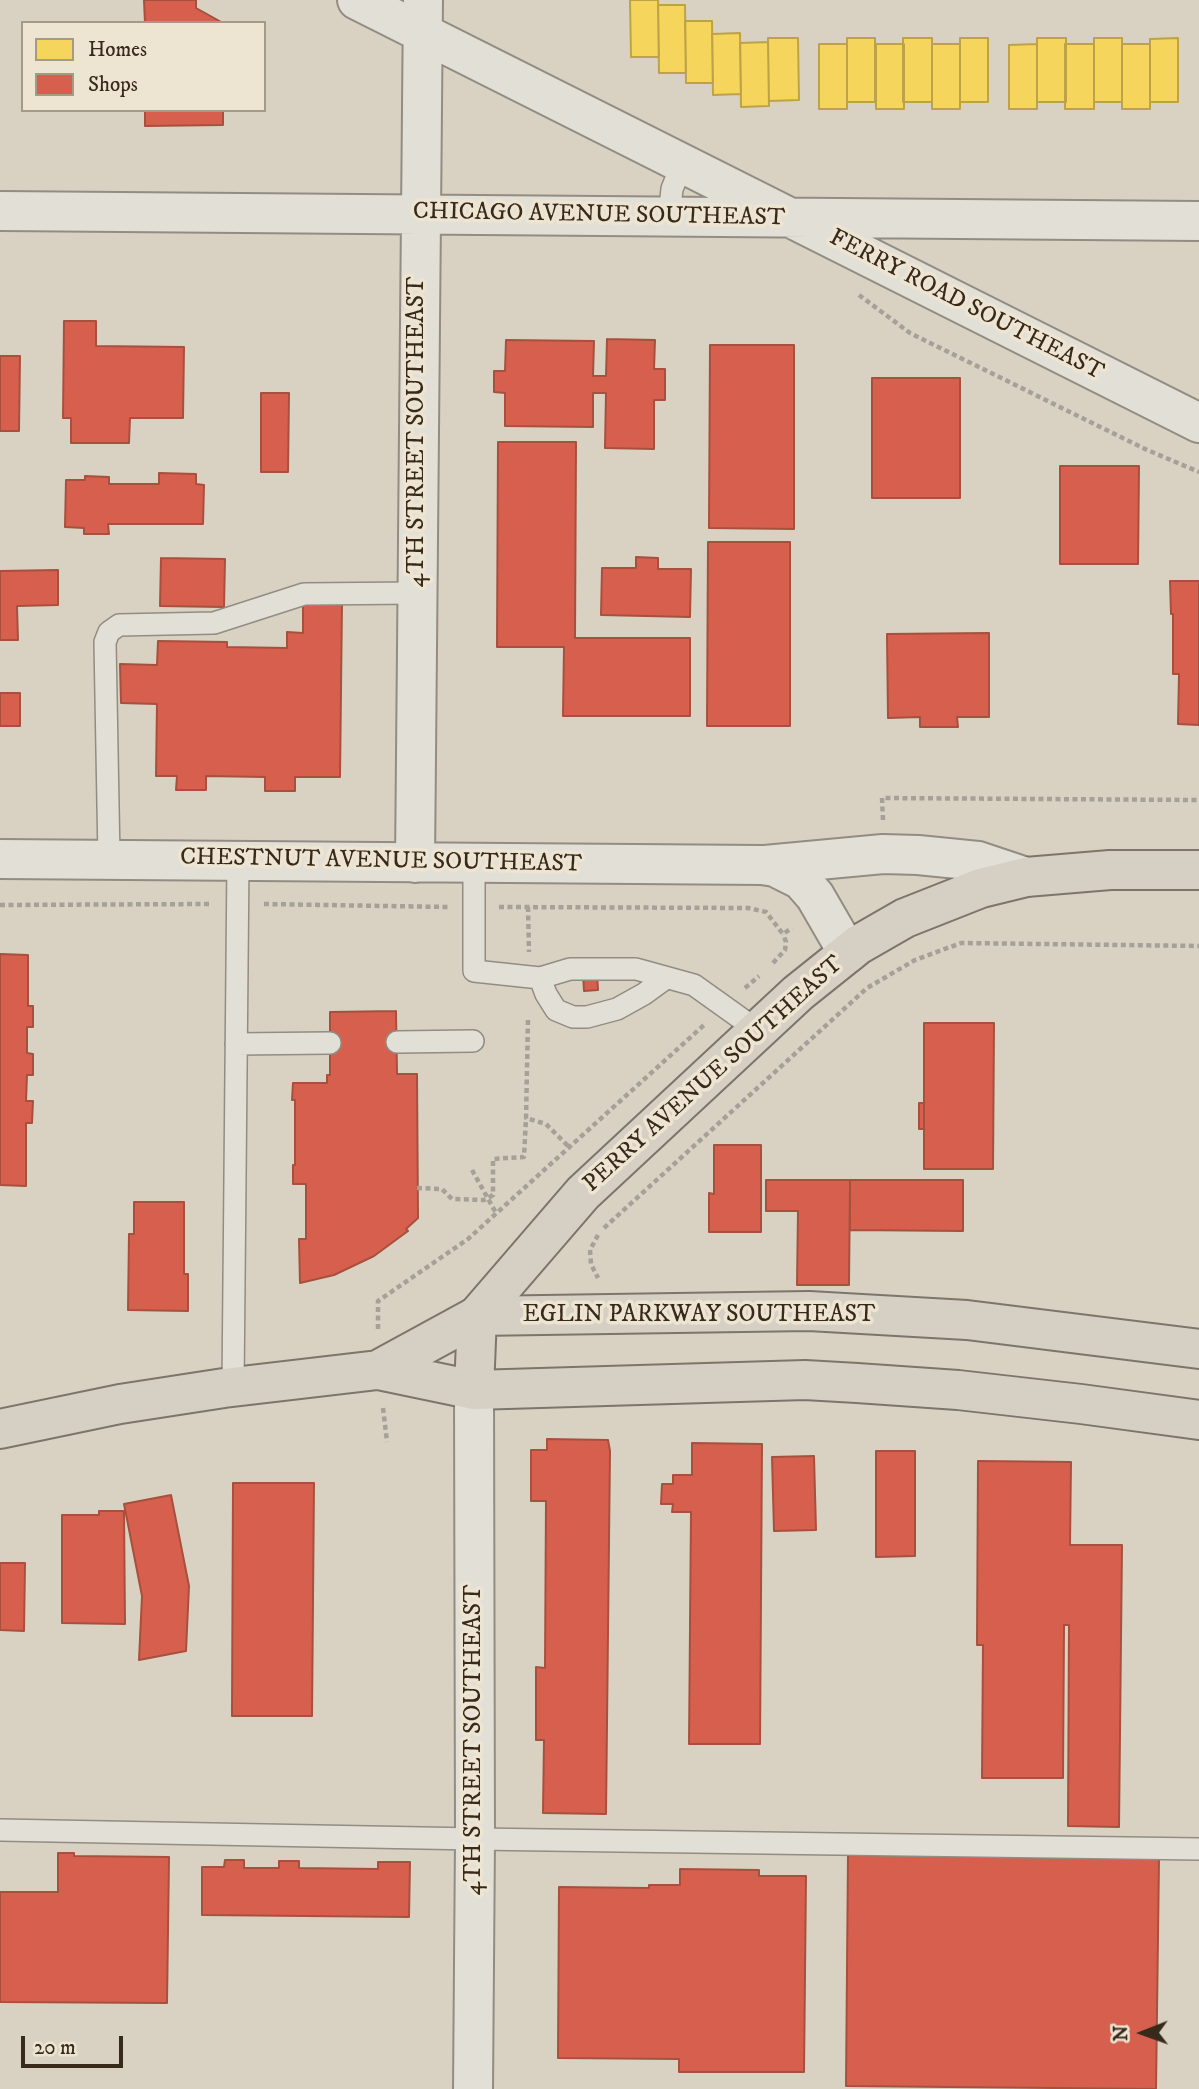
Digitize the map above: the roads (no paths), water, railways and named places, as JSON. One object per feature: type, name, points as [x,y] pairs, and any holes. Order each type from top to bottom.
[{"type":"main road","name":"PERRY AVENUE SOUTHEAST","points":[[477,1316],[583,1193],[757,1030],[848,953],[905,918],[981,888],[1026,877],[1110,870],[1199,870]]},
{"type":"main road","name":"EGLIN PARKWAY SOUTHEAST","points":[[378,1370],[477,1316],[809,1311],[967,1321],[1199,1349]]},
{"type":"main road","points":[[474,1390],[477,1316]]},
{"type":"main road","name":"EGLIN PARKWAY SOUTHEAST","points":[[0,1429],[120,1404],[378,1370],[474,1390],[804,1380],[958,1390],[1199,1420]]},
{"type":"street","name":"FERRY ROAD SOUTHEAST","points":[[357,0],[423,16],[682,163],[1199,423]]},
{"type":"street","name":"4TH STREET SOUTHEAST","points":[[415,863],[423,16]]},
{"type":"street","name":"CHICAGO AVENUE SOUTHEAST","points":[[0,211],[1199,221]]},
{"type":"street","name":"CHESTNUT AVENUE SOUTHEAST","points":[[0,859],[762,865],[883,854],[978,861],[1026,877]]},
{"type":"street","name":"CHESTNUT AVENUE SOUTHEAST","points":[[762,865],[775,867],[802,880],[815,896],[848,953]]},
{"type":"street","name":"4TH STREET SOUTHEAST","points":[[473,2089],[474,1390]]},
{"type":"lane","points":[[669,217],[671,189],[682,163]]},
{"type":"lane","points":[[109,859],[105,642],[109,632],[119,625],[140,623],[215,622],[304,594],[417,593]]},
{"type":"lane","points":[[233,1387],[238,861]]},
{"type":"lane","points":[[474,864],[474,971],[535,978],[570,969],[636,969],[694,985],[757,1030]]},
{"type":"lane","points":[[535,978],[556,1010],[573,1017],[587,1017],[617,1009],[666,978]]},
{"type":"lane","points":[[397,1042],[473,1041]]},
{"type":"lane","points":[[236,1044],[330,1043]]},
{"type":"lane","points":[[0,1830],[1199,1849]]}]
